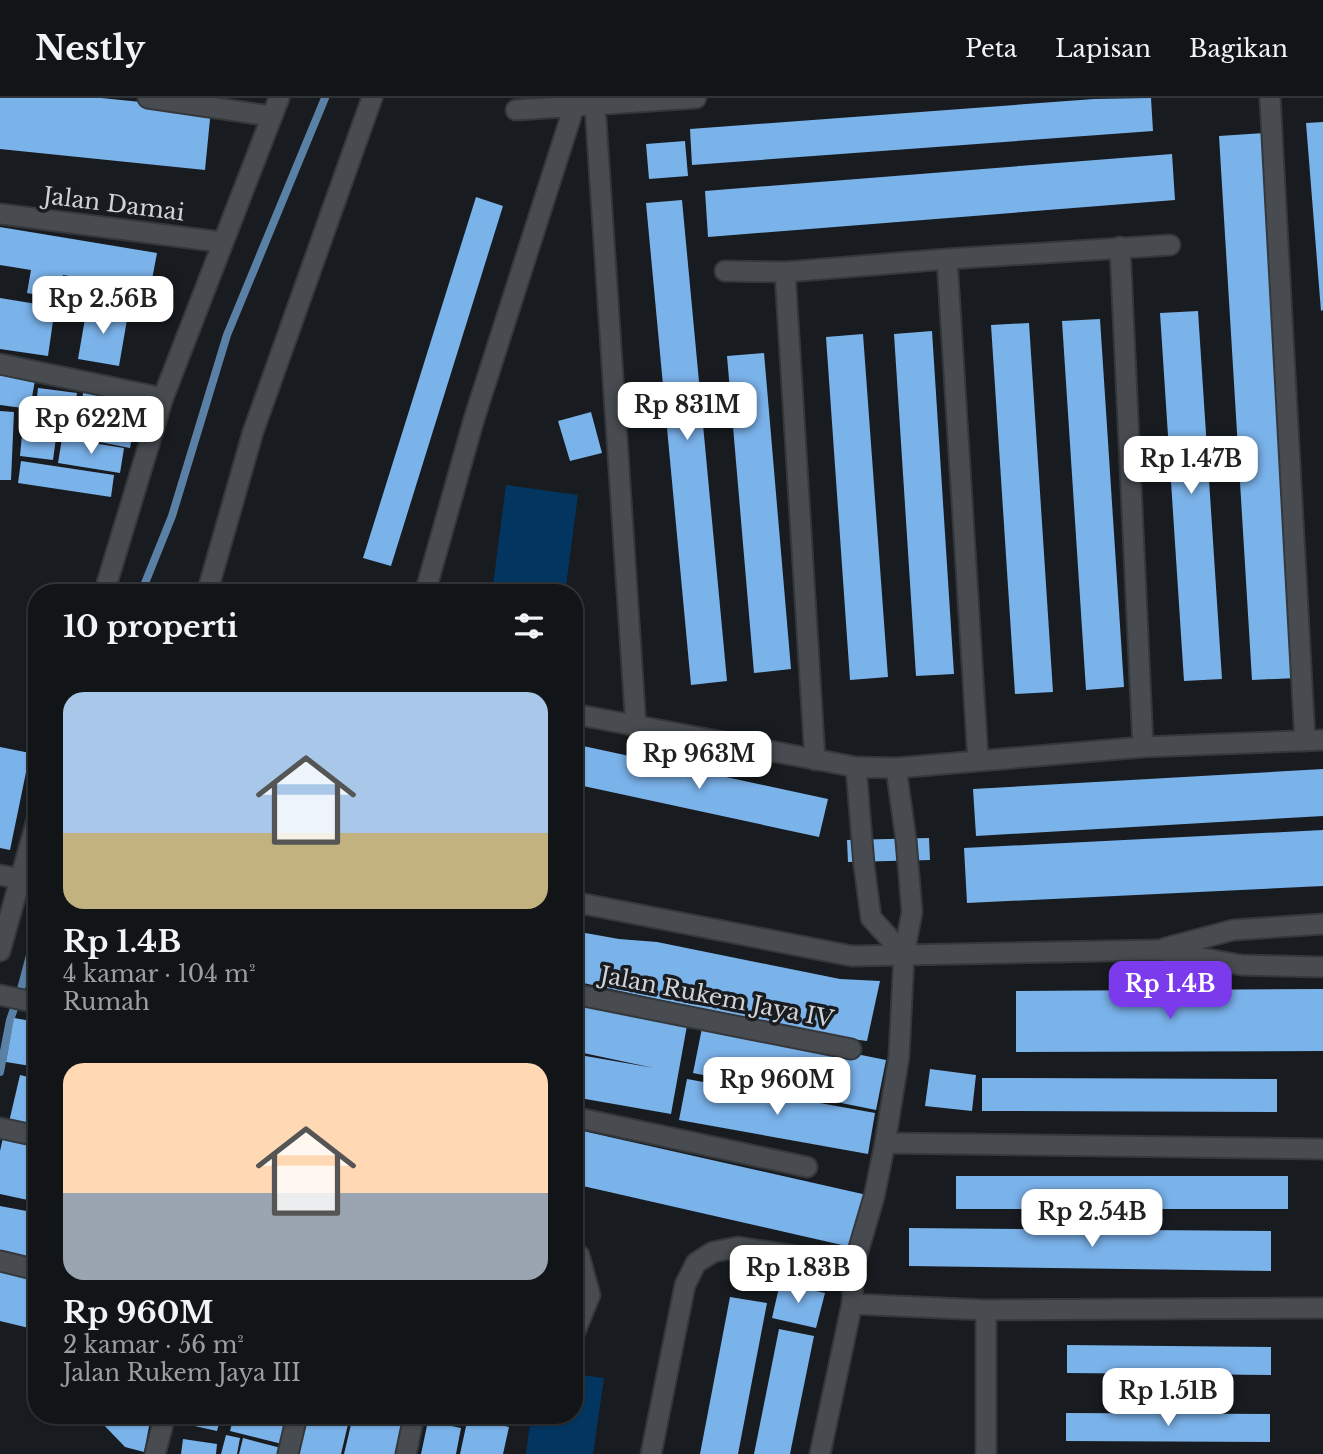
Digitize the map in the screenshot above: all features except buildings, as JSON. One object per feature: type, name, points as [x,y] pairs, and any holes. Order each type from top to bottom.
[{"type":"street","points":[[148,98],[271,117]]},
{"type":"street","points":[[107,584],[163,398],[221,242],[279,98]]},
{"type":"street","points":[[210,584],[253,432],[372,98]]},
{"type":"street","points":[[516,110],[696,98]]},
{"type":"street","points":[[583,716],[856,767],[896,768],[1143,747],[1314,741],[1270,98]]},
{"type":"street","points":[[595,105],[636,728]]},
{"type":"street","points":[[428,584],[474,419],[574,107]]},
{"type":"street","name":"Jalan Damai","points":[[0,214],[221,242]]},
{"type":"street","points":[[725,271],[785,272],[947,258],[1170,245]]},
{"type":"street","points":[[1120,247],[1143,747]]},
{"type":"street","points":[[947,258],[978,760]]},
{"type":"street","points":[[785,272],[815,760]]},
{"type":"street","points":[[0,364],[163,398]]},
{"type":"street","points":[[856,767],[871,918],[904,954]]},
{"type":"street","points":[[820,1454],[852,1304],[854,1265],[874,1197],[899,1056],[904,954],[912,912],[896,768]]},
{"type":"street","points":[[0,951],[28,853]]},
{"type":"street","points":[[583,904],[852,956],[1157,950],[1241,965],[1323,967]]},
{"type":"street","points":[[1157,950],[1233,930],[1323,924]]},
{"type":"street","points":[[0,995],[28,1002]]},
{"type":"street","name":"Jalan Rukem Jaya IV","points":[[583,996],[851,1048]]},
{"type":"street","points":[[583,1119],[807,1167]]},
{"type":"street","points":[[2,1128],[28,1134]]},
{"type":"street","points":[[885,1143],[1323,1149]]},
{"type":"street","points":[[651,1454],[685,1285],[695,1263],[713,1252],[738,1247],[854,1265]]},
{"type":"street","points":[[0,1261],[28,1268]]},
{"type":"street","points":[[583,1274],[590,1295],[583,1312]]},
{"type":"street","points":[[852,1304],[986,1310],[1323,1308]]},
{"type":"street","points":[[986,1310],[986,1454]]},
{"type":"street","points":[[155,1454],[163,1424]]},
{"type":"street","points":[[288,1454],[295,1424]]},
{"type":"street","points":[[406,1454],[412,1424]]},
{"type":"shaded area","points":[[506,485],[578,495],[566,584],[493,584]]},
{"type":"shaded area","points":[[583,1375],[604,1378],[593,1454],[526,1454],[530,1424],[583,1424]]},
{"type":"waterway","points":[[145,584],[172,516],[227,335],[325,98]]},
{"type":"waterway","points":[[0,1072],[10,1020],[28,963]]}]
